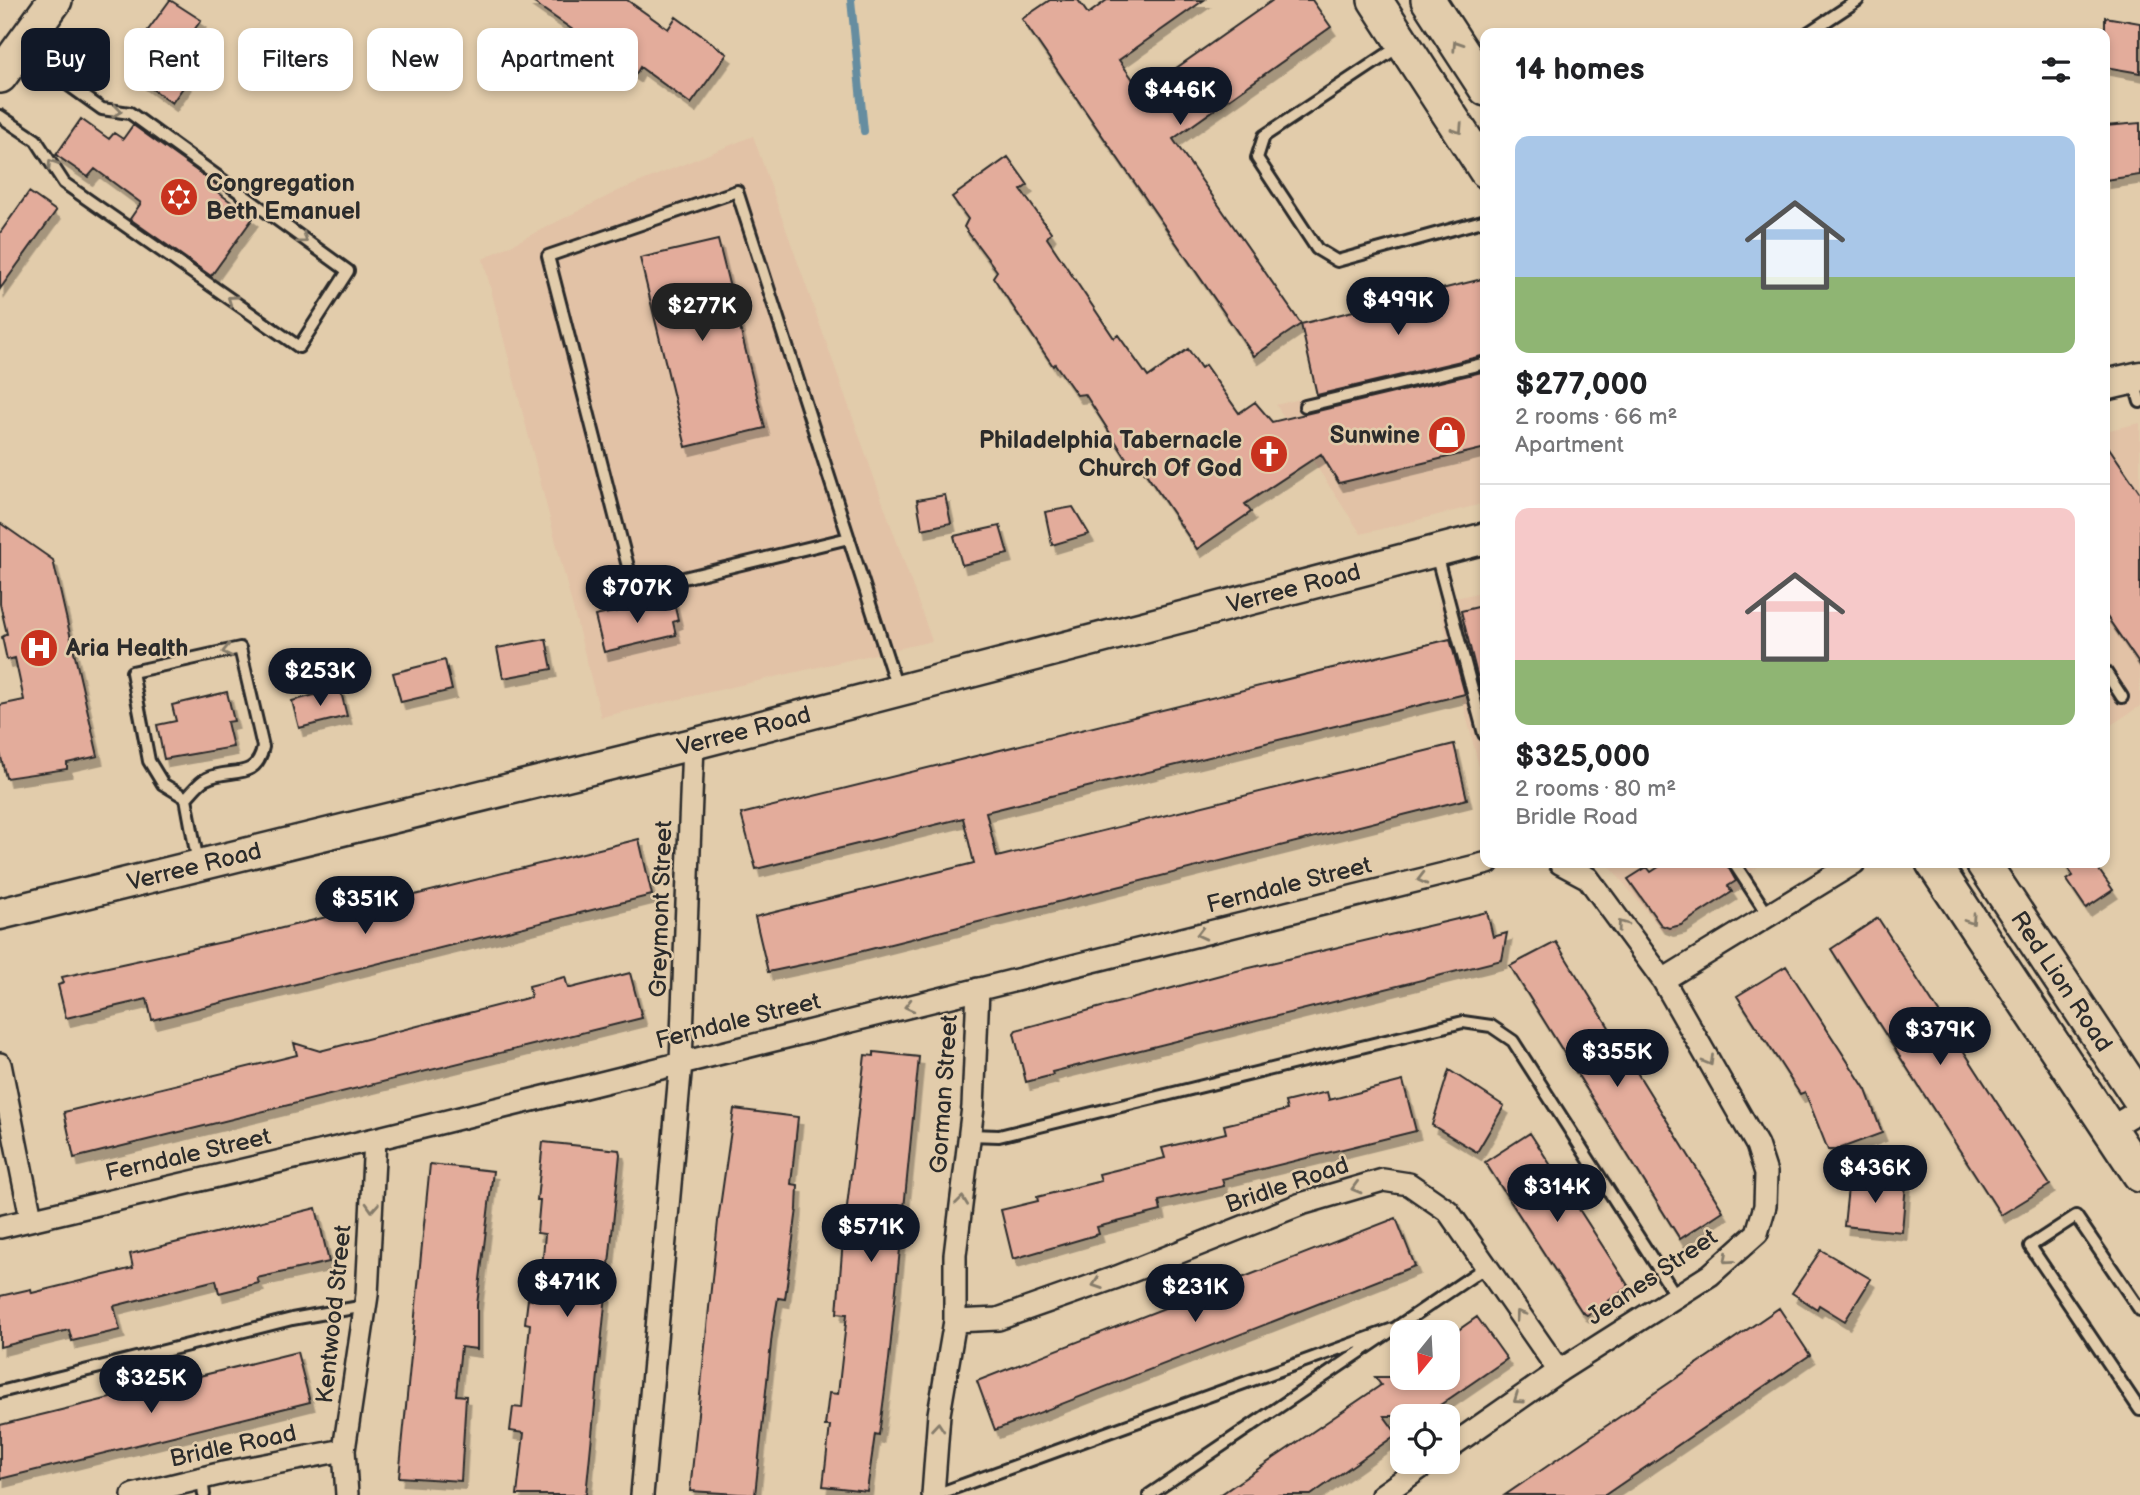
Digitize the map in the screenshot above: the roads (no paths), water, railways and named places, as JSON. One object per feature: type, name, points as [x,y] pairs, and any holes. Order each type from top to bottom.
[{"type":"main road","points":[[5,67],[55,0]]},
{"type":"main road","points":[[1376,0],[1480,162]]},
{"type":"main road","points":[[1428,0],[1480,80]]},
{"type":"main road","name":"Verree Road","points":[[0,914],[693,744],[1480,540]]},
{"type":"main road","name":"Red Lion Road","points":[[1936,868],[2140,1175]]},
{"type":"main road","name":"Red Lion Road","points":[[1986,868],[2140,1100]]},
{"type":"street","name":"Greymont Street","points":[[642,1495],[681,1062],[693,744]]},
{"type":"street","name":"Ferndale Street","points":[[0,1227],[375,1139],[1480,865]]},
{"type":"street","points":[[1569,868],[1588,878],[1663,980],[1846,868]]},
{"type":"street","name":"Jeanes Street","points":[[1460,1440],[1559,1371],[1710,1275],[1757,1234],[1765,1206],[1766,1173],[1756,1145],[1663,980]]},
{"type":"street","name":"Gorman Street","points":[[934,1495],[939,1414],[955,1321],[955,1255],[969,1135],[978,989]]},
{"type":"street","points":[[0,1064],[31,1218]]},
{"type":"street","points":[[2110,1128],[2140,1110]]},
{"type":"street","name":"Kentwood Street","points":[[347,1495],[344,1450],[365,1306],[375,1139]]},
{"type":"street","name":"Bridle Road","points":[[955,1321],[998,1319],[1117,1278],[1301,1204],[1383,1180],[1409,1185],[1448,1211],[1559,1371]]},
{"type":"street","name":"Bridle Road","points":[[133,1495],[203,1487],[344,1450]]},
{"type":"street","points":[[1382,1495],[1412,1474]]},
{"type":"lane","points":[[1816,28],[1858,0]]},
{"type":"lane","points":[[1403,43],[1264,136],[1257,158],[1317,249],[1337,261],[1480,222]]},
{"type":"lane","points":[[0,116],[36,141],[64,183],[299,347],[348,271],[130,113],[102,109],[5,67]]},
{"type":"lane","points":[[849,538],[634,590],[548,256],[737,191],[849,538],[898,690]]},
{"type":"lane","points":[[1305,406],[1480,364]]},
{"type":"lane","points":[[1436,551],[1480,717]]},
{"type":"lane","points":[[186,798],[205,779],[249,770],[260,759],[263,747],[240,648],[132,672],[149,761],[163,784],[186,798],[198,865]]},
{"type":"lane","points":[[2110,679],[2122,697]]},
{"type":"lane","points":[[1737,868],[1768,915]]},
{"type":"lane","points":[[969,1135],[999,1136],[1463,1022],[1491,1026],[1513,1041],[1676,1296]]},
{"type":"lane","points":[[2140,1310],[2076,1216],[2029,1246],[2140,1410]]},
{"type":"lane","points":[[1407,1320],[1487,1266]]},
{"type":"lane","points":[[0,1392],[292,1319],[365,1306]]},
{"type":"lane","points":[[934,1495],[1390,1330]]},
{"type":"lane","points":[[1149,1495],[1390,1332]]},
{"type":"waterway","points":[[851,0],[864,131]]},
{"type":"place","name":"Congregation Beth Emanuel","points":[[179,197]]},
{"type":"place","name":"Sunwine","points":[[1447,435]]},
{"type":"place","name":"Philadelphia Tabernacle Church Of God","points":[[1269,454]]},
{"type":"place","name":"Aria Health","points":[[39,648]]}]
